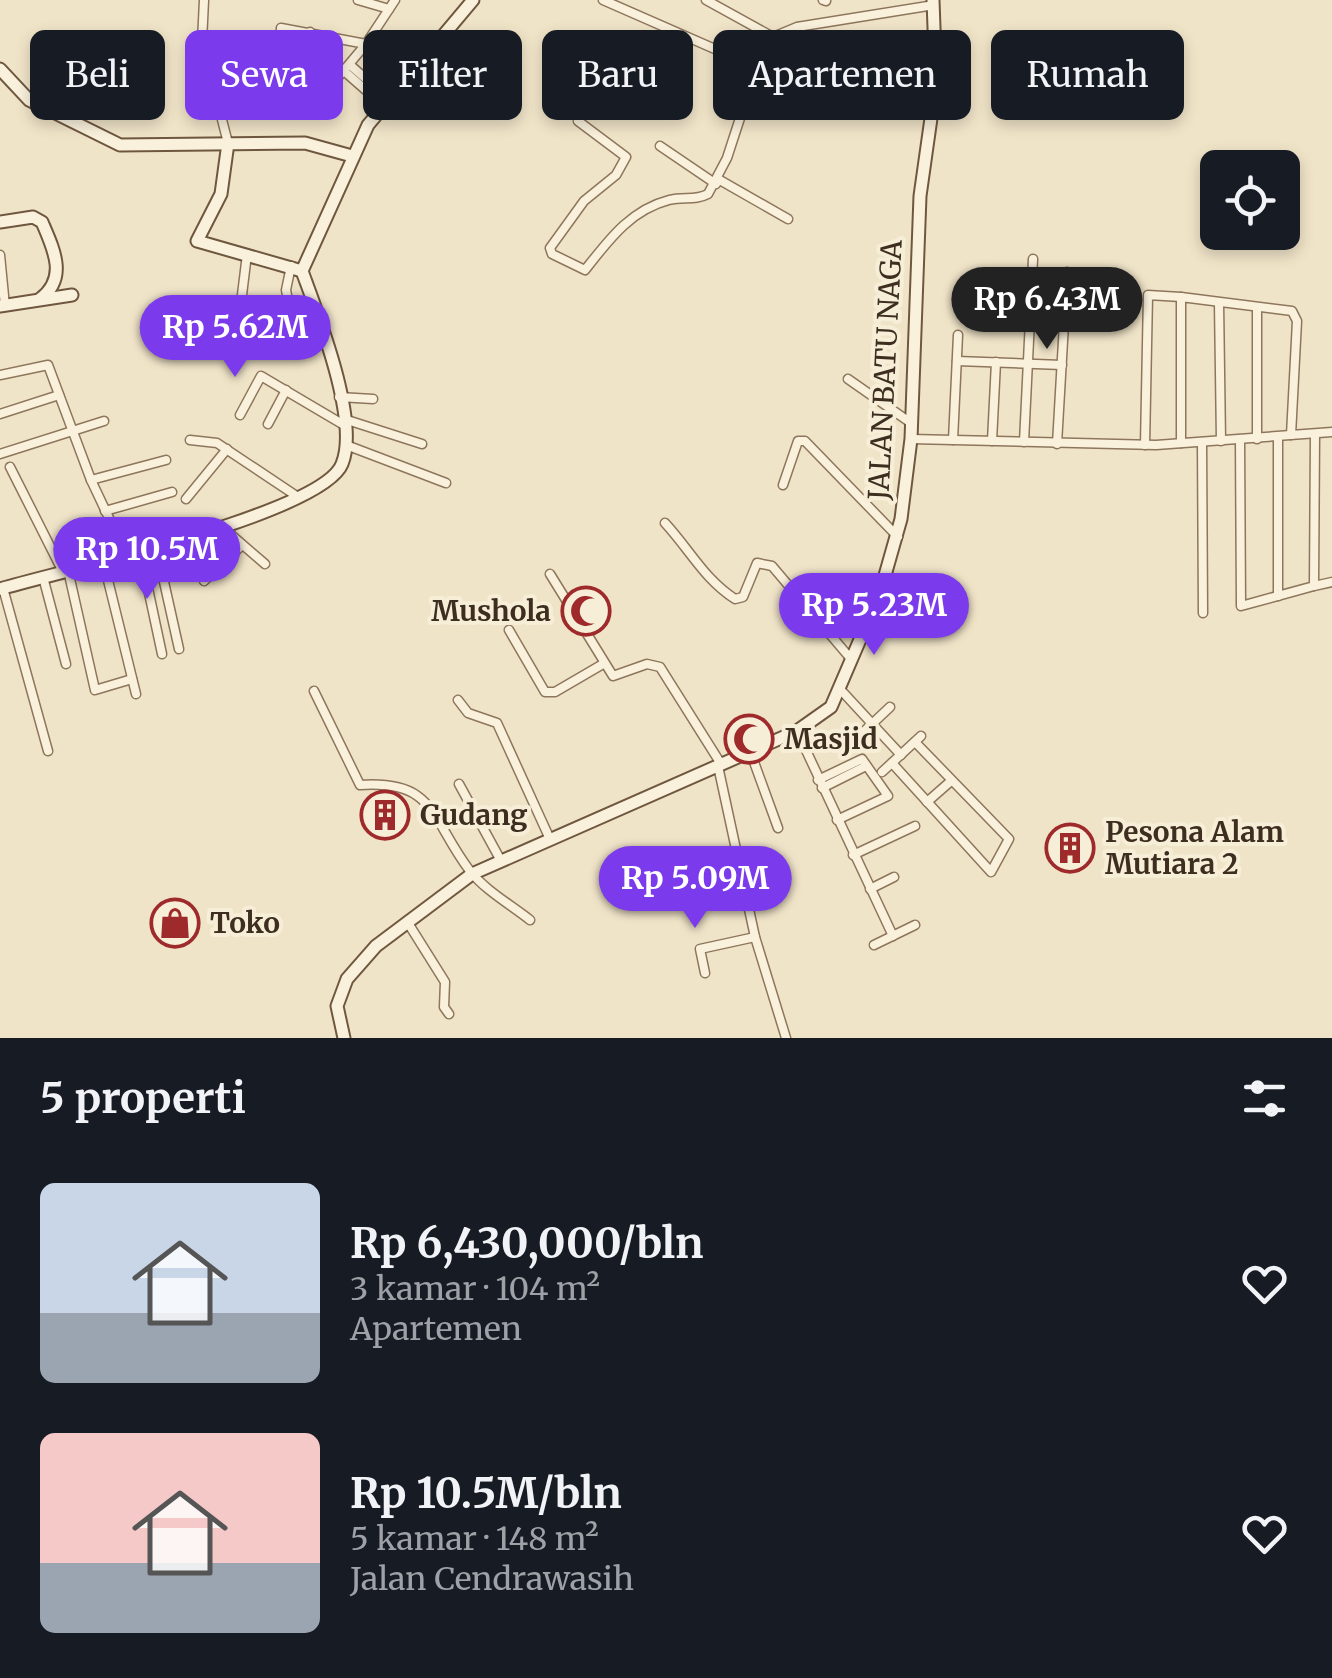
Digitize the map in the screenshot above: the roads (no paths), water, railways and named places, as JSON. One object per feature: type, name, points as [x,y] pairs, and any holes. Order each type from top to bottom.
[{"type":"street","points":[[204,0],[202,42],[228,143],[221,194],[196,240],[297,269]]},
{"type":"street","points":[[358,0],[389,9]]},
{"type":"street","points":[[375,30],[394,0]]},
{"type":"street","points":[[447,30],[473,0]]},
{"type":"street","points":[[603,0],[713,48]]},
{"type":"street","points":[[706,0],[760,30]]},
{"type":"street","points":[[790,30],[933,3]]},
{"type":"street","name":"JALAN BATU NAGA","points":[[344,1038],[337,1014],[340,991],[362,960],[472,874],[549,836],[750,752],[829,711],[898,537],[911,439],[915,263],[936,83],[933,3]]},
{"type":"street","points":[[343,72],[363,48]]},
{"type":"street","points":[[347,68],[363,82]]},
{"type":"street","points":[[0,69],[28,100],[120,145],[305,143],[352,156]]},
{"type":"street","points":[[292,326],[286,290],[352,156],[375,120]]},
{"type":"street","points":[[578,121],[629,154],[616,175],[584,202],[551,246],[550,253],[586,270],[618,228],[667,200],[705,196],[717,181],[738,120]]},
{"type":"street","points":[[660,146],[788,220]]},
{"type":"street","points":[[0,222],[34,217],[42,222],[58,279],[54,288],[40,299]]},
{"type":"street","points":[[241,303],[247,254]]},
{"type":"street","points":[[0,255],[2,306],[72,294]]},
{"type":"street","points":[[1024,442],[1033,260]]},
{"type":"street","points":[[48,751],[1,589],[140,551],[302,499],[337,473],[346,445],[344,422],[297,269]]},
{"type":"street","points":[[1057,444],[1067,272]]},
{"type":"street","points":[[1145,445],[1148,296],[1292,311],[1297,321],[1290,435]]},
{"type":"street","points":[[1181,297],[1181,443]]},
{"type":"street","points":[[1218,303],[1221,441]]},
{"type":"street","points":[[1257,438],[1258,308]]},
{"type":"street","points":[[953,440],[958,334]]},
{"type":"street","points":[[957,360],[1062,364]]},
{"type":"street","points":[[0,375],[44,362],[91,480],[126,554]]},
{"type":"street","points":[[992,440],[996,362]]},
{"type":"street","points":[[240,415],[258,377],[344,422],[422,444]]},
{"type":"street","points":[[848,378],[911,423]]},
{"type":"street","points":[[268,424],[286,390]]},
{"type":"street","points":[[0,414],[59,395]]},
{"type":"street","points":[[339,397],[373,399]]},
{"type":"street","points":[[0,454],[104,420]]},
{"type":"street","points":[[911,439],[1145,445],[1332,432]]},
{"type":"street","points":[[1314,586],[1316,434]]},
{"type":"street","points":[[1278,437],[1278,596]]},
{"type":"street","points":[[190,440],[211,440],[302,499]]},
{"type":"street","points":[[783,485],[798,441],[805,440],[898,537]]},
{"type":"street","points":[[1240,440],[1241,606],[1332,582]]},
{"type":"street","points":[[1202,442],[1204,613]]},
{"type":"street","points":[[346,445],[446,483]]},
{"type":"street","points":[[186,500],[227,449]]},
{"type":"street","points":[[91,480],[166,460]]},
{"type":"street","points":[[10,467],[65,571],[94,690],[132,679]]},
{"type":"street","points":[[105,512],[172,492]]},
{"type":"street","points":[[665,523],[698,558],[701,572],[735,599],[744,597],[756,563],[772,566],[850,660]]},
{"type":"street","points":[[221,526],[265,564]]},
{"type":"street","points":[[156,546],[179,649]]},
{"type":"street","points":[[204,581],[241,546]]},
{"type":"street","points":[[140,551],[162,654]]},
{"type":"street","points":[[103,560],[136,694]]},
{"type":"street","points":[[550,574],[615,676],[647,664],[660,667],[720,765],[755,937],[786,1038]]},
{"type":"street","points":[[43,577],[66,664]]},
{"type":"street","points":[[508,630],[545,692],[556,692],[604,664]]},
{"type":"street","points":[[839,688],[901,755]]},
{"type":"street","points":[[314,691],[360,785],[381,782],[423,798],[472,874],[530,920]]},
{"type":"street","points":[[458,700],[468,713],[497,723],[549,836]]},
{"type":"street","points":[[856,740],[890,706]]},
{"type":"street","points":[[796,730],[894,936]]},
{"type":"street","points":[[882,772],[892,762],[918,739],[951,781],[1009,839],[991,872],[892,762]]},
{"type":"street","points":[[750,752],[778,828]]},
{"type":"street","points":[[820,784],[861,759],[888,798],[837,820]]},
{"type":"street","points":[[926,802],[951,781]]},
{"type":"street","points":[[459,784],[500,860]]},
{"type":"street","points":[[853,856],[915,826]]},
{"type":"street","points":[[870,889],[894,876]]},
{"type":"street","points":[[408,922],[446,982],[444,1008],[449,1014]]},
{"type":"street","points":[[874,944],[915,925]]},
{"type":"street","points":[[705,973],[700,950],[755,937]]},
{"type":"place","name":"Mushola","points":[[586,611]]},
{"type":"place","name":"Masjid","points":[[749,739]]},
{"type":"place","name":"Gudang","points":[[385,815]]},
{"type":"place","name":"Pesona Alam Mutiara 2","points":[[1070,848]]},
{"type":"place","name":"Toko","points":[[175,923]]}]
